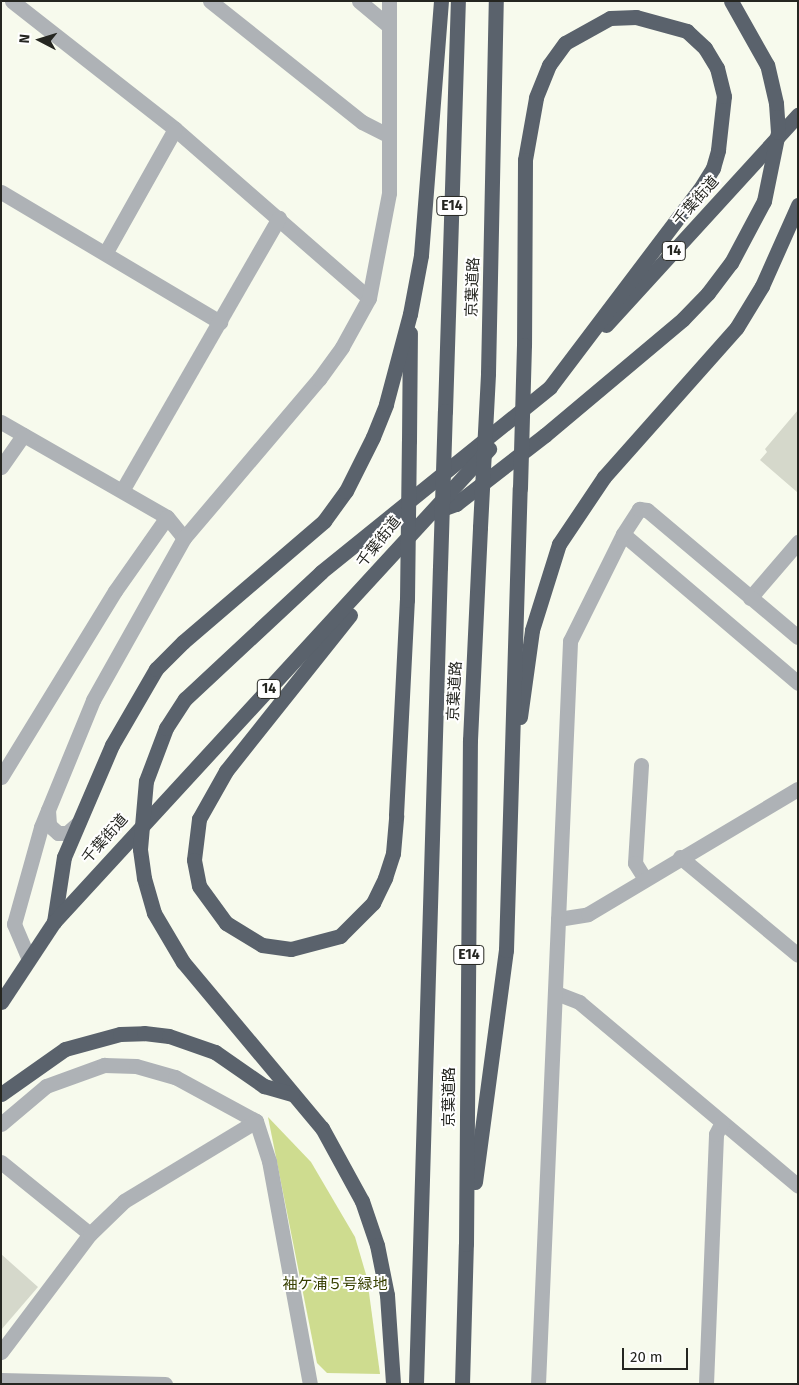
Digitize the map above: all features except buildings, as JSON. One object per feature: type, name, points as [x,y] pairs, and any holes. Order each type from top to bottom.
[{"type":"highway","points":[[54,922],[58,880],[78,823],[112,745],[156,670],[183,642],[302,542],[346,491],[386,404],[410,314],[421,254],[441,1]]},
{"type":"highway","name":"京葉道路","points":[[416,1384],[458,1]]},
{"type":"highway","name":"京葉道路","points":[[462,1384],[466,1244],[470,740],[488,373],[496,1]]},
{"type":"highway","points":[[424,515],[456,504],[545,435],[708,293],[731,264],[764,202],[778,132],[776,102],[767,65],[732,1]]},
{"type":"highway","points":[[392,1384],[387,1295],[377,1245],[362,1201],[322,1128],[183,962],[154,913],[144,878],[140,849],[146,781],[166,728],[206,676],[321,572],[550,387],[713,168],[724,96],[717,68],[705,48],[687,31],[636,17],[610,18],[565,43],[549,65],[536,98],[524,160],[524,345],[520,488],[509,768],[506,950],[466,1244]]},
{"type":"highway","name":"千葉街道","points":[[1,1002],[28,957],[54,922],[365,587],[424,515],[550,387],[798,115]]},
{"type":"highway","points":[[509,768],[518,732],[532,630],[558,544],[604,477],[737,327],[762,286],[798,205]]},
{"type":"highway","points":[[365,587],[348,618],[226,771],[199,819],[194,860],[199,886],[226,923],[262,945],[291,949],[340,936],[373,903],[385,878],[395,825],[407,600],[410,314]]},
{"type":"highway","points":[[1,1094],[65,1049],[110,1035],[144,1034],[169,1036],[215,1052],[264,1086],[292,1094]]},
{"type":"street","points":[[12,1],[175,129],[369,298]]},
{"type":"street","points":[[210,1],[362,122],[388,135]]},
{"type":"street","points":[[359,1],[389,26]]},
{"type":"street","points":[[28,957],[14,924],[48,810],[93,700],[184,538],[319,379],[342,347],[369,298],[390,193],[388,135],[389,1]]},
{"type":"street","points":[[106,252],[175,129]]},
{"type":"street","points":[[1,192],[106,252],[220,322]]},
{"type":"street","points":[[123,489],[279,218]]},
{"type":"street","points":[[1,422],[123,489],[167,516],[184,538]]},
{"type":"street","points":[[1,467],[23,435]]},
{"type":"street","points":[[538,1384],[570,641],[634,513],[647,510],[798,637]]},
{"type":"street","points":[[1,778],[115,591],[167,516]]},
{"type":"street","points":[[623,534],[798,683]]},
{"type":"street","points":[[750,598],[798,542]]},
{"type":"street","points":[[640,766],[635,863],[646,879]]},
{"type":"street","points":[[558,919],[588,914],[798,789]]},
{"type":"street","points":[[48,810],[49,825],[58,833],[67,833],[78,823]]},
{"type":"street","points":[[680,858],[798,955]]},
{"type":"street","points":[[556,993],[579,1002],[798,1186]]},
{"type":"street","points":[[1,1124],[46,1086],[104,1065],[136,1066],[175,1078],[256,1121],[269,1161],[310,1384]]},
{"type":"street","points":[[1,1352],[90,1234],[124,1201],[256,1121]]},
{"type":"street","points":[[706,1384],[716,1134],[722,1122]]},
{"type":"street","points":[[1,1162],[90,1234]]},
{"type":"street","points":[[1,1380],[165,1384]]},
{"type":"green space","name":"袖ケ浦５号緑地","points":[[268,1117],[311,1162],[355,1237],[367,1278],[380,1374],[327,1373],[317,1363]]}]
